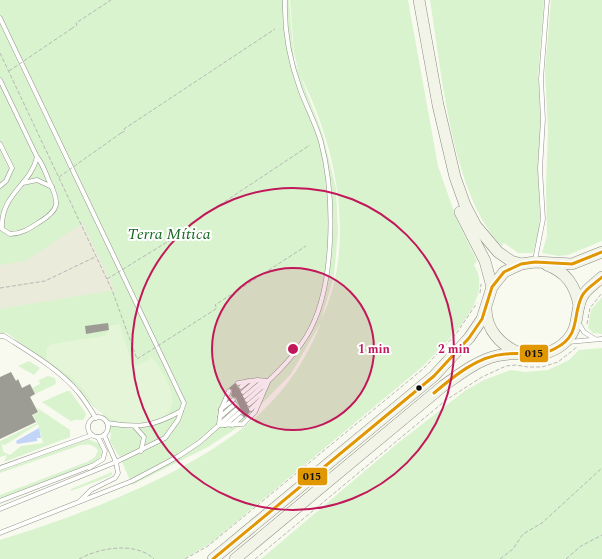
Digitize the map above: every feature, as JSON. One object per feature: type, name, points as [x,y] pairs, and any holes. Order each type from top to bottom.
[{"type":"main road","points":[[213,559],[434,376],[469,338],[482,319],[482,298],[486,284],[485,261],[458,208],[448,179],[430,106],[412,0]]},
{"type":"main road","points":[[419,0],[438,105],[455,177],[465,205],[476,226],[498,252],[511,261],[521,264],[572,264],[602,252]]},
{"type":"main road","points":[[235,559],[443,386],[483,360],[497,355],[536,355],[551,352],[564,343],[572,333],[578,321],[579,306],[576,291],[568,278],[556,269],[539,263]]},
{"type":"main road","points":[[486,284],[504,272],[521,264]]},
{"type":"main road","points":[[579,306],[583,295],[602,277]]},
{"type":"main road","points":[[482,298],[490,327],[498,339],[508,348],[521,354]]},
{"type":"lane","points":[[246,398],[290,361],[307,335],[321,301],[330,256],[330,197],[325,163],[320,141],[290,57],[286,40],[285,0]]},
{"type":"lane","points":[[539,263],[543,219],[540,169],[543,119],[540,79],[547,0]]},
{"type":"lane","points":[[0,18],[184,403],[178,420],[165,438],[116,462],[0,508]]},
{"type":"lane","points":[[0,80],[37,156],[42,163],[57,198],[53,212],[26,231],[10,234],[2,229],[1,222],[3,209],[9,198],[35,167],[37,156]]},
{"type":"lane","points":[[0,144],[12,168],[6,181],[0,186]]},
{"type":"lane","points":[[20,184],[37,180],[52,187]]},
{"type":"lane","points":[[578,321],[584,332],[596,340]]},
{"type":"lane","points":[[0,336],[4,336],[31,354],[69,382],[78,392],[96,418]]},
{"type":"lane","points":[[564,343],[602,339]]},
{"type":"lane","points":[[238,383],[257,380],[268,381]]},
{"type":"lane","points":[[246,398],[257,380]]},
{"type":"lane","points":[[246,398],[248,381]]},
{"type":"lane","points":[[246,398],[263,381]]},
{"type":"lane","points":[[218,424],[242,424],[255,412],[262,399],[268,381]]},
{"type":"lane","points":[[246,398],[265,390]]},
{"type":"lane","points":[[218,424],[221,410],[224,401],[231,396],[221,410]]},
{"type":"lane","points":[[246,398],[262,399]]},
{"type":"lane","points":[[107,423],[135,427],[153,424],[181,411]]},
{"type":"lane","points":[[232,425],[238,411]]},
{"type":"lane","points":[[219,418],[238,411]]},
{"type":"lane","points":[[0,533],[132,481],[179,456],[200,442],[218,424],[238,411]]},
{"type":"lane","points":[[225,425],[238,411]]},
{"type":"lane","points":[[0,468],[92,435],[98,437],[104,435],[108,429],[107,423],[102,418],[96,418],[90,421],[88,427],[92,435]]},
{"type":"lane","points":[[135,427],[144,437],[141,451]]},
{"type":"lane","points":[[78,503],[90,490],[115,478],[118,472],[116,462],[104,435]]},
{"type":"lane","points":[[0,501],[91,466],[103,459],[105,451],[98,437]]},
{"type":"lane","points":[[81,476],[91,466]]},
{"type":"lane","points":[[19,494],[32,495]]},
{"type":"path","points":[[9,71],[111,0]]},
{"type":"path","points":[[59,177],[121,134],[124,129],[275,29]]},
{"type":"path","points":[[0,53],[95,257],[107,279],[137,359],[217,308],[215,305],[306,246]]},
{"type":"path","points":[[107,279],[172,239],[177,235],[176,234],[310,145]]},
{"type":"path","points":[[0,288],[45,281],[95,257]]},
{"type":"path","points":[[186,559],[208,546],[423,369],[456,334],[471,314],[482,298],[486,284]]},
{"type":"path","points":[[584,332],[590,308],[602,293]]},
{"type":"path","points":[[255,559],[446,400],[482,377],[506,366],[516,364],[528,367],[542,367],[558,362],[575,349],[580,341]]},
{"type":"path","points":[[500,559],[513,549],[523,534],[542,523],[602,468]]},
{"type":"path","points":[[566,559],[581,546],[602,535]]},
{"type":"path","points":[[79,559],[92,552],[111,549],[129,549],[148,553],[154,559]]},
{"type":"green space","name":"Terra Mítica","points":[[0,0],[289,0],[294,60],[299,73],[294,53],[290,0],[408,0],[438,166],[457,220],[477,261],[474,265],[479,278],[478,292],[473,306],[455,333],[423,366],[211,543],[184,559],[0,559],[0,540],[64,519],[131,492],[195,460],[224,442],[262,412],[283,389],[301,363],[321,322],[291,374],[240,426],[208,447],[132,485],[119,455],[110,441],[111,434],[102,413],[93,406],[75,384],[7,333],[0,333]],"holes":[[[300,75],[313,103],[324,133],[332,164],[338,196],[340,228],[338,260],[332,291],[321,320],[334,276],[338,232],[336,188],[322,132]]]},
{"type":"green space","points":[[430,0],[544,0],[538,76],[541,123],[538,167],[540,215],[539,230],[533,253],[518,253],[504,243],[502,246],[485,224],[471,196],[460,165],[451,130],[444,95]]},
{"type":"green space","points":[[551,0],[602,0],[602,241],[568,255],[559,256],[542,253],[547,236],[546,186],[548,131],[545,71]]},
{"type":"green space","points":[[602,297],[602,334],[593,333],[588,328],[591,310]]},
{"type":"green space","points":[[120,324],[133,367],[150,359],[149,356],[158,365],[170,387],[172,404],[164,417],[148,422],[138,423],[114,420],[96,407],[75,381],[46,359],[47,347],[52,344],[103,336],[107,334],[109,326]]},
{"type":"green space","points":[[602,348],[602,559],[261,559],[398,443],[466,390],[484,380],[511,370],[525,372],[548,370],[569,360],[579,350]]},
{"type":"green space","points":[[29,361],[40,368],[34,375],[18,366]]},
{"type":"green space","points":[[48,376],[55,378],[56,384],[35,394],[32,388],[40,384],[39,380]]},
{"type":"green space","points":[[70,391],[85,412],[86,415],[83,420],[73,420],[72,422],[42,402]]},
{"type":"green space","points":[[36,407],[70,430],[70,437],[4,462],[7,455],[0,457],[0,441],[37,423],[33,415],[39,412]],"holes":[[[38,424],[43,443],[21,446],[10,455],[3,452],[2,444],[5,445]]]},
{"type":"green space","points":[[88,439],[100,444],[102,454],[97,461],[0,499],[0,495],[87,462],[95,457],[98,450],[90,445],[81,445],[0,473],[0,471]]},
{"type":"green space","points":[[112,472],[112,475],[108,477],[71,491],[71,489]]},
{"type":"shaded area","points":[[83,223],[115,290],[0,309],[0,265],[25,261]]},
{"type":"water","points":[[39,428],[41,438],[37,438],[37,441],[17,444],[16,441]]},
{"type":"building","points":[[108,323],[109,330],[86,334],[85,326]]},
{"type":"building","points":[[11,372],[16,381],[18,379],[22,388],[30,384],[35,394],[30,397],[38,412],[32,415],[36,422],[0,439],[0,377]]},
{"type":"building","points":[[235,383],[240,390],[250,412],[244,418],[236,398],[231,396],[232,390],[229,388]]},
{"type":"transit line","name":"015","points":[[213,559],[434,376],[469,338],[482,319],[492,287],[504,272],[521,264],[535,262],[572,264],[602,252]]},
{"type":"transit line","name":"015","points":[[434,393],[458,374],[485,359],[505,354],[531,354],[550,351],[564,343],[573,331],[582,296],[602,277]]}]
